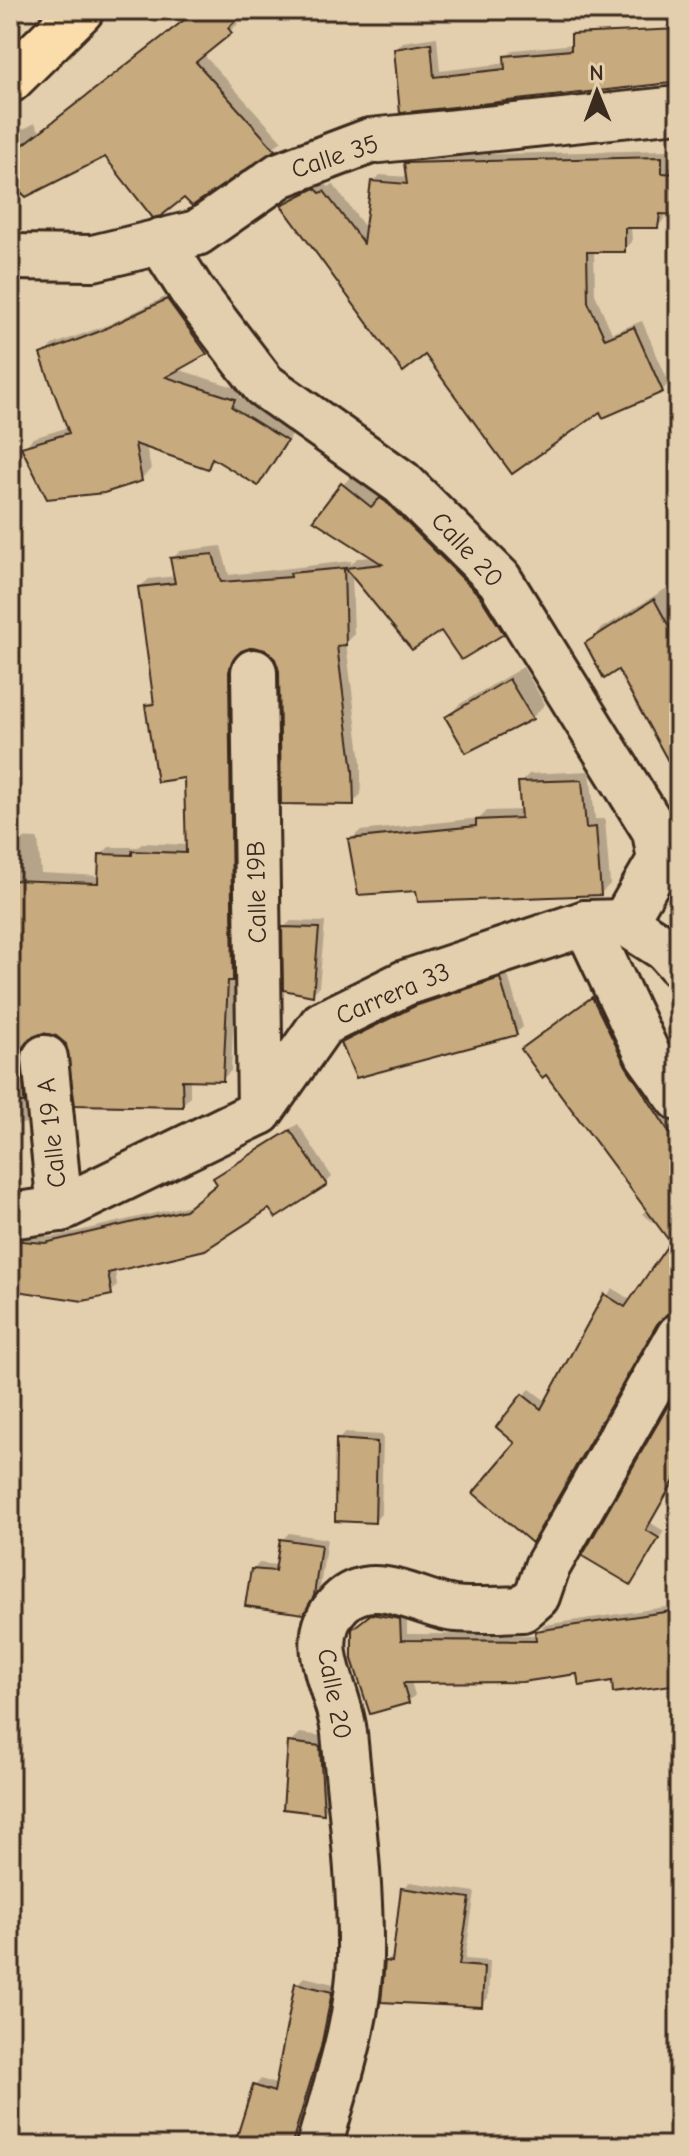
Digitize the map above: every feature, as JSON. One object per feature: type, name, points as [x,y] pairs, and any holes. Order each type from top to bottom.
[{"type":"main road","points":[[10,80],[81,10]]},
{"type":"street","name":"Calle 35","points":[[10,257],[93,258],[197,233],[280,175],[370,141],[679,109]]},
{"type":"street","name":"Calle 20","points":[[160,241],[192,291],[264,385],[402,483],[499,579],[655,831],[660,860],[605,922]]},
{"type":"street","name":"Calle 19B","points":[[254,672],[260,1112]]},
{"type":"street","points":[[605,922],[666,949],[679,964]]},
{"type":"street","points":[[605,922],[648,1055],[679,1098]]},
{"type":"street","name":"Carrera 33","points":[[10,1216],[60,1209],[260,1112],[322,1024],[405,983],[605,922]]},
{"type":"street","name":"Calle 19 A","points":[[45,1058],[60,1209]]},
{"type":"street","name":"Calle 20","points":[[319,2146],[350,2035],[360,1959],[356,1853],[342,1710],[324,1662],[323,1629],[341,1601],[373,1588],[452,1609],[522,1609],[537,1596],[547,1567],[679,1336]]},
{"type":"building","points":[[197,10],[247,10],[228,28],[232,33],[196,62],[275,150],[192,206],[184,198],[161,216],[153,218],[105,157],[26,197],[22,193],[10,199],[10,155]]},
{"type":"building","points":[[679,29],[679,82],[400,113],[394,49],[431,43],[434,77],[505,69],[504,56],[571,50],[571,34]]},
{"type":"building","points":[[662,157],[662,173],[679,174],[679,215],[660,214],[658,228],[625,228],[625,252],[587,252],[588,302],[605,339],[634,327],[663,392],[603,418],[600,412],[512,474],[425,355],[403,372],[281,205],[315,188],[320,193],[324,191],[363,243],[371,181],[407,184],[404,163]]},
{"type":"building","points":[[167,299],[207,354],[166,377],[235,399],[232,407],[287,441],[258,486],[212,458],[208,469],[135,444],[142,481],[104,493],[47,499],[21,447],[69,433],[40,354],[98,332]]},
{"type":"building","points":[[341,483],[371,507],[380,498],[386,502],[479,595],[504,634],[461,660],[441,631],[412,650],[345,568],[382,564],[313,520]]},
{"type":"building","points":[[213,554],[221,582],[291,577],[290,573],[344,568],[346,645],[337,646],[353,771],[354,805],[281,804],[279,671],[275,659],[265,650],[253,647],[241,651],[232,661],[229,672],[233,981],[228,981],[223,1081],[182,1080],[183,1107],[75,1105],[66,1044],[56,1036],[43,1033],[30,1038],[22,1048],[24,1103],[10,1103],[10,880],[98,883],[99,854],[132,855],[132,851],[186,853],[184,778],[157,782],[145,705],[154,704],[138,587],[175,583],[170,558]]},
{"type":"building","points":[[654,599],[679,645],[679,781],[618,670],[604,679],[585,643]]},
{"type":"building","points":[[509,679],[533,719],[466,753],[445,717]]},
{"type":"building","points":[[582,780],[586,828],[596,827],[601,895],[418,902],[416,891],[358,895],[348,839],[476,826],[476,820],[521,818],[518,782]]},
{"type":"building","points":[[282,927],[319,928],[313,996],[283,990]]},
{"type":"building","points":[[500,978],[517,1035],[356,1078],[341,1043],[415,1006]]},
{"type":"building","points":[[592,997],[626,1066],[679,1147],[679,1311],[667,1314],[657,1324],[532,1543],[473,1493],[515,1443],[496,1427],[522,1394],[541,1409],[604,1294],[625,1307],[670,1242],[546,1075],[542,1078],[521,1049]]},
{"type":"building","points":[[290,1130],[327,1185],[276,1218],[269,1209],[205,1250],[108,1273],[112,1295],[83,1301],[10,1290],[10,1240],[45,1243],[185,1210],[217,1184],[213,1178]]},
{"type":"building","points":[[679,1386],[679,1472],[646,1530],[659,1538],[631,1585],[582,1556]]},
{"type":"building","points":[[336,1439],[377,1442],[375,1523],[335,1521]]},
{"type":"building","points":[[280,1539],[321,1545],[314,1596],[304,1614],[245,1606],[251,1569],[275,1571]]},
{"type":"building","points":[[679,1610],[679,1684],[613,1693],[612,1681],[579,1686],[577,1674],[522,1682],[403,1683],[409,1703],[370,1714],[352,1659],[352,1629],[371,1614],[400,1619],[401,1640],[536,1641],[535,1631]]},
{"type":"building","points":[[288,1742],[320,1746],[324,1814],[283,1809]]},
{"type":"building","points":[[401,1888],[470,1898],[459,1965],[484,1967],[482,2007],[381,2002],[385,1961],[392,1962]]},
{"type":"building","points":[[295,1983],[332,1992],[321,2047],[291,2146],[234,2146],[253,2085],[274,2092]]}]
